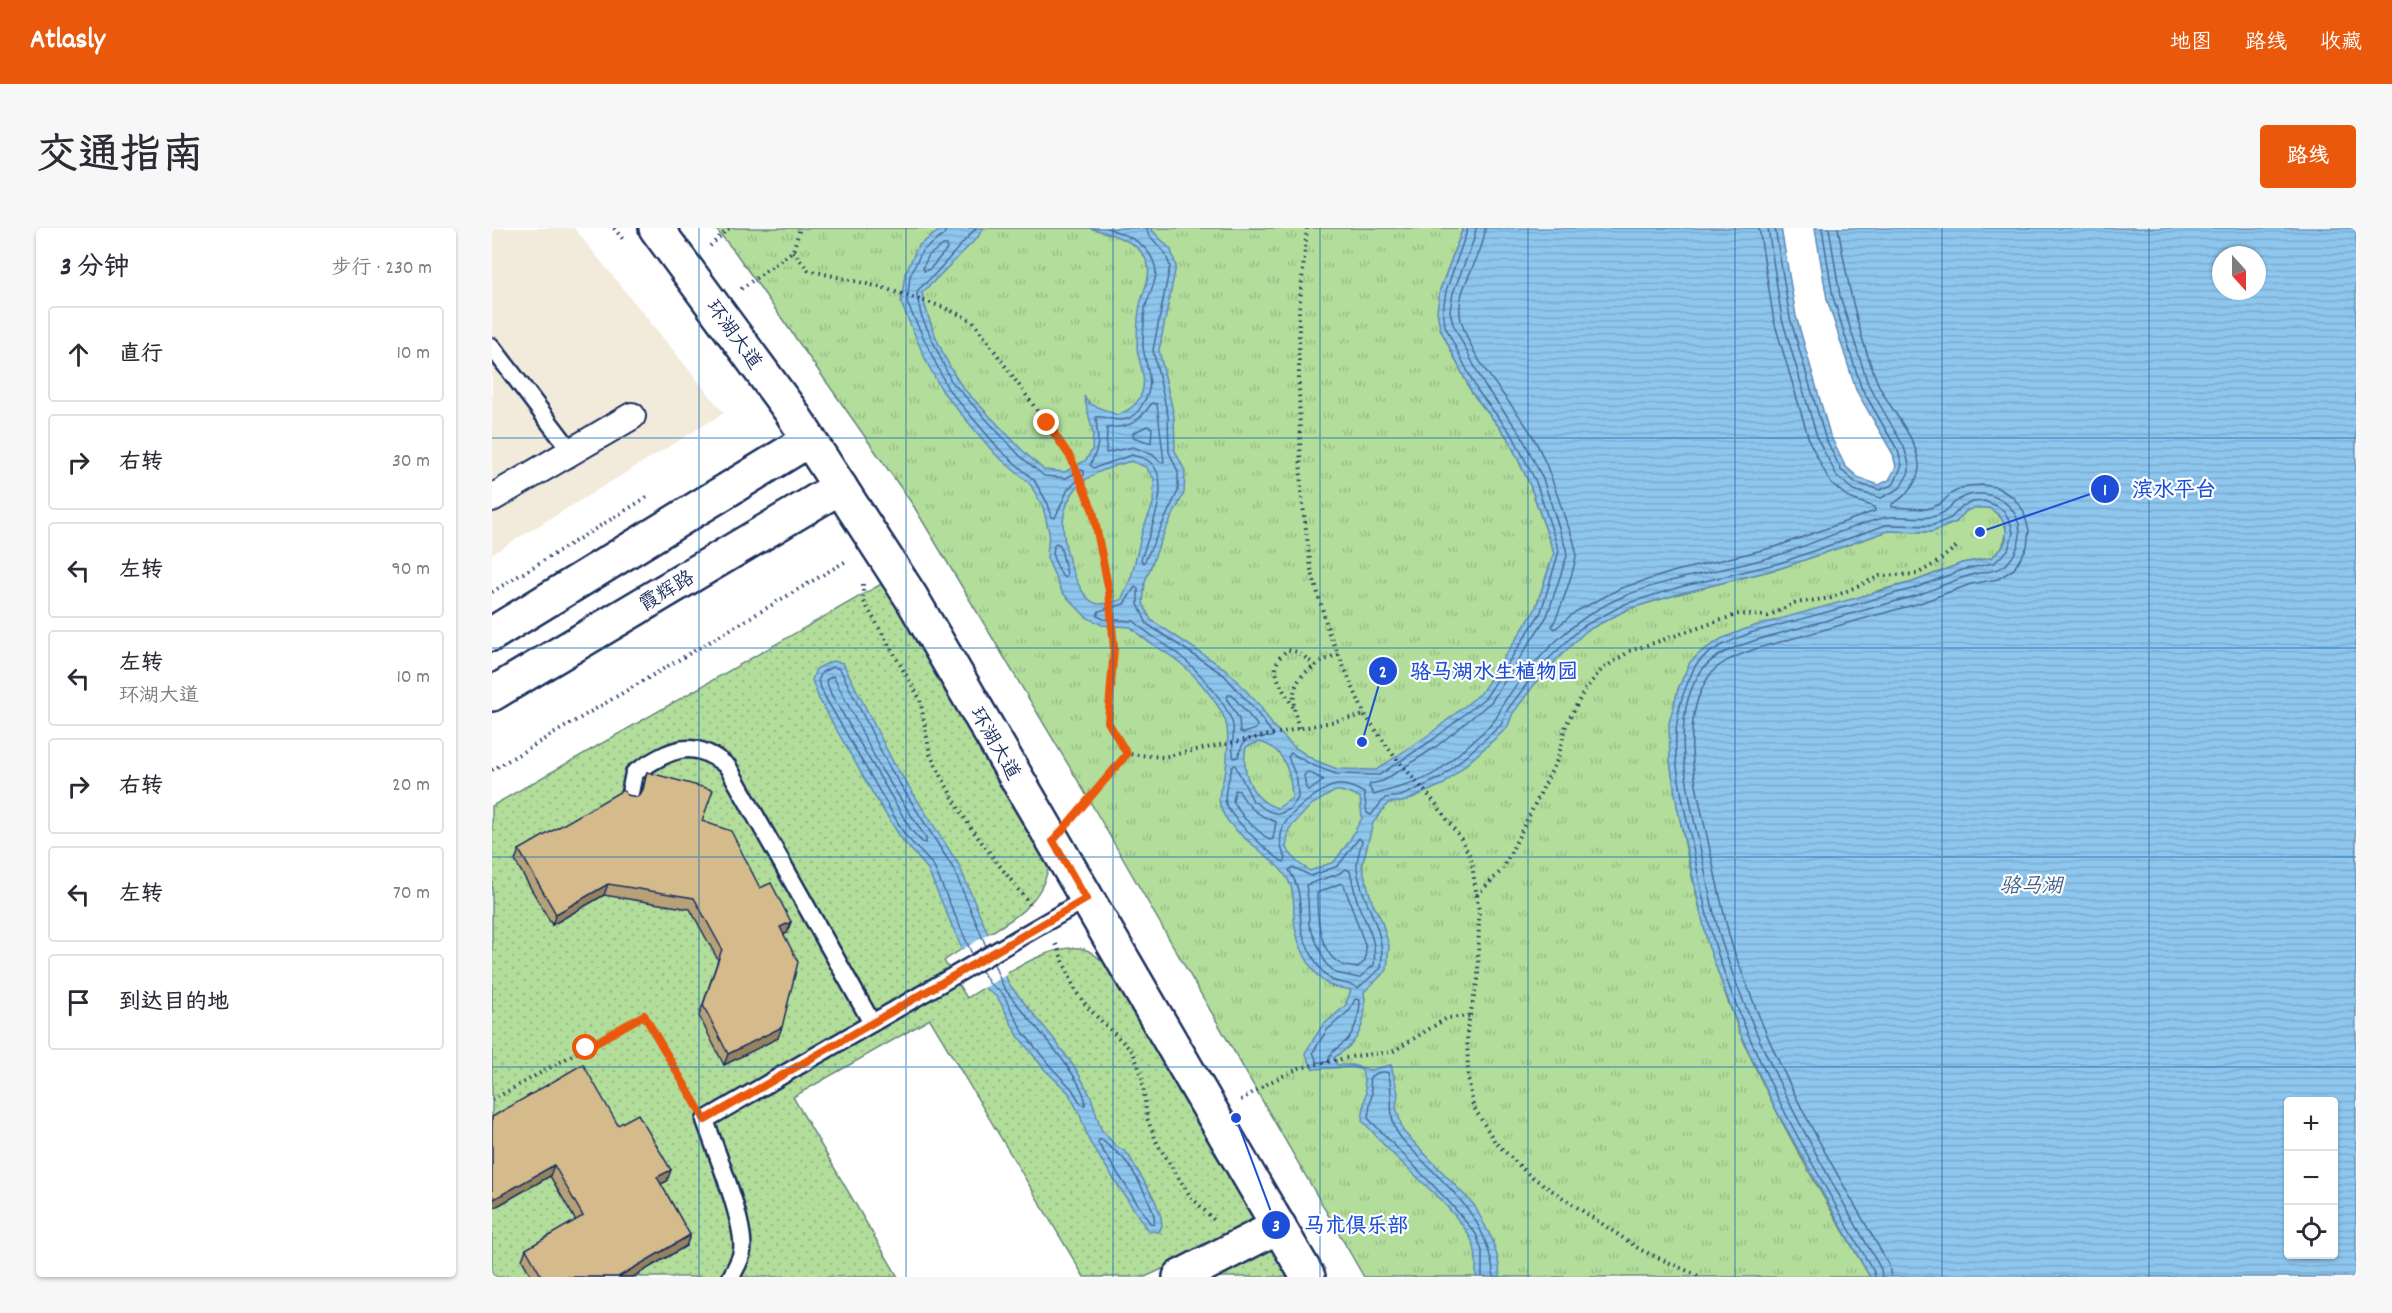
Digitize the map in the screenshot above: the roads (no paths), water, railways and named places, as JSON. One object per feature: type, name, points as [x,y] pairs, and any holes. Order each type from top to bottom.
[{"type":"street","name":"环湖大道","points":[[656,228],[790,410],[917,607],[1308,1277]]},
{"type":"street","points":[[492,498],[632,416]]},
{"type":"street","points":[[492,634],[809,440]]},
{"type":"street","name":"霞辉路","points":[[492,694],[840,486]]},
{"type":"street","points":[[1180,1277],[1279,1226]]},
{"type":"lane","points":[[492,347],[571,451]]},
{"type":"lane","points":[[629,798],[634,773],[666,753],[684,748],[702,750],[717,757],[728,766],[872,1023]]},
{"type":"lane","points":[[731,1277],[742,1251],[741,1237],[735,1210],[705,1120],[1086,899]]},
{"type":"water","name":"骆马湖","points":[[943,228],[983,228],[978,237],[922,293],[933,330],[963,388],[1044,470],[1065,472],[1086,460],[1092,450],[1093,433],[1084,396],[1090,404],[1117,415],[1135,404],[1143,386],[1137,343],[1139,310],[1148,274],[1146,260],[1138,248],[1132,244],[1089,228],[1150,228],[1171,250],[1176,266],[1159,350],[1174,416],[1175,451],[1185,471],[1184,493],[1163,535],[1145,582],[1143,603],[1151,620],[1227,670],[1260,706],[1273,726],[1294,747],[1314,760],[1337,769],[1376,770],[1430,734],[1481,693],[1535,610],[1554,553],[1530,485],[1508,438],[1472,393],[1440,328],[1437,311],[1440,290],[1463,228],[1781,228],[1796,316],[1830,435],[1845,466],[1859,478],[1879,485],[1889,480],[1896,467],[1893,454],[1856,390],[1827,299],[1815,228],[2356,228],[2356,1277],[1870,1277],[1775,1108],[1741,1035],[1708,945],[1677,806],[1670,761],[1669,723],[1678,689],[1690,662],[1721,639],[1748,628],[1913,582],[1962,563],[1991,558],[2002,548],[2006,540],[2006,526],[1999,515],[1989,508],[1974,508],[1966,511],[1956,522],[1932,532],[1888,531],[1781,568],[1628,609],[1586,631],[1543,673],[1513,713],[1507,728],[1444,784],[1403,802],[1388,803],[1373,823],[1362,866],[1372,902],[1381,919],[1389,946],[1387,970],[1364,992],[1365,1011],[1357,1037],[1335,1057],[1337,1065],[1352,1065],[1370,1070],[1391,1065],[1398,1093],[1396,1107],[1403,1131],[1474,1205],[1492,1239],[1500,1277],[1476,1277],[1475,1249],[1466,1230],[1445,1205],[1362,1121],[1366,1092],[1362,1070],[1352,1067],[1313,1069],[1305,1053],[1322,1026],[1345,1006],[1351,990],[1329,985],[1317,975],[1297,935],[1293,896],[1287,878],[1271,860],[1231,825],[1224,815],[1219,796],[1226,769],[1228,746],[1226,723],[1218,706],[1182,664],[1131,627],[1102,625],[1086,617],[1062,592],[1047,558],[1049,532],[1043,507],[1030,484],[995,454],[943,392],[927,363],[901,303],[905,274],[918,246]],"holes":[[[1131,461],[1146,467],[1154,479],[1153,505],[1143,529],[1131,578],[1121,600],[1098,604],[1090,600],[1076,580],[1064,537],[1064,515],[1072,494],[1083,481],[1098,472]],[[1259,742],[1275,749],[1288,771],[1292,798],[1278,808],[1261,799],[1250,784],[1247,775],[1246,747]],[[1335,791],[1341,791],[1360,797],[1362,818],[1334,862],[1310,871],[1297,862],[1286,848],[1289,829],[1311,805]]]},
{"type":"water","points":[[832,661],[843,663],[893,762],[959,865],[1009,984],[1077,1071],[1091,1097],[1101,1129],[1115,1145],[1128,1154],[1155,1200],[1161,1217],[1162,1226],[1159,1232],[1148,1231],[1089,1141],[1080,1115],[1068,1092],[1045,1070],[1018,1036],[998,998],[984,987],[963,951],[927,868],[901,838],[819,699],[812,680],[816,669]]},
{"type":"place","name":"滨水平台","points":[[1980,532]]},
{"type":"place","name":"骆马湖水生植物园","points":[[1362,742]]},
{"type":"place","name":"马术俱乐部","points":[[1236,1118]]}]
